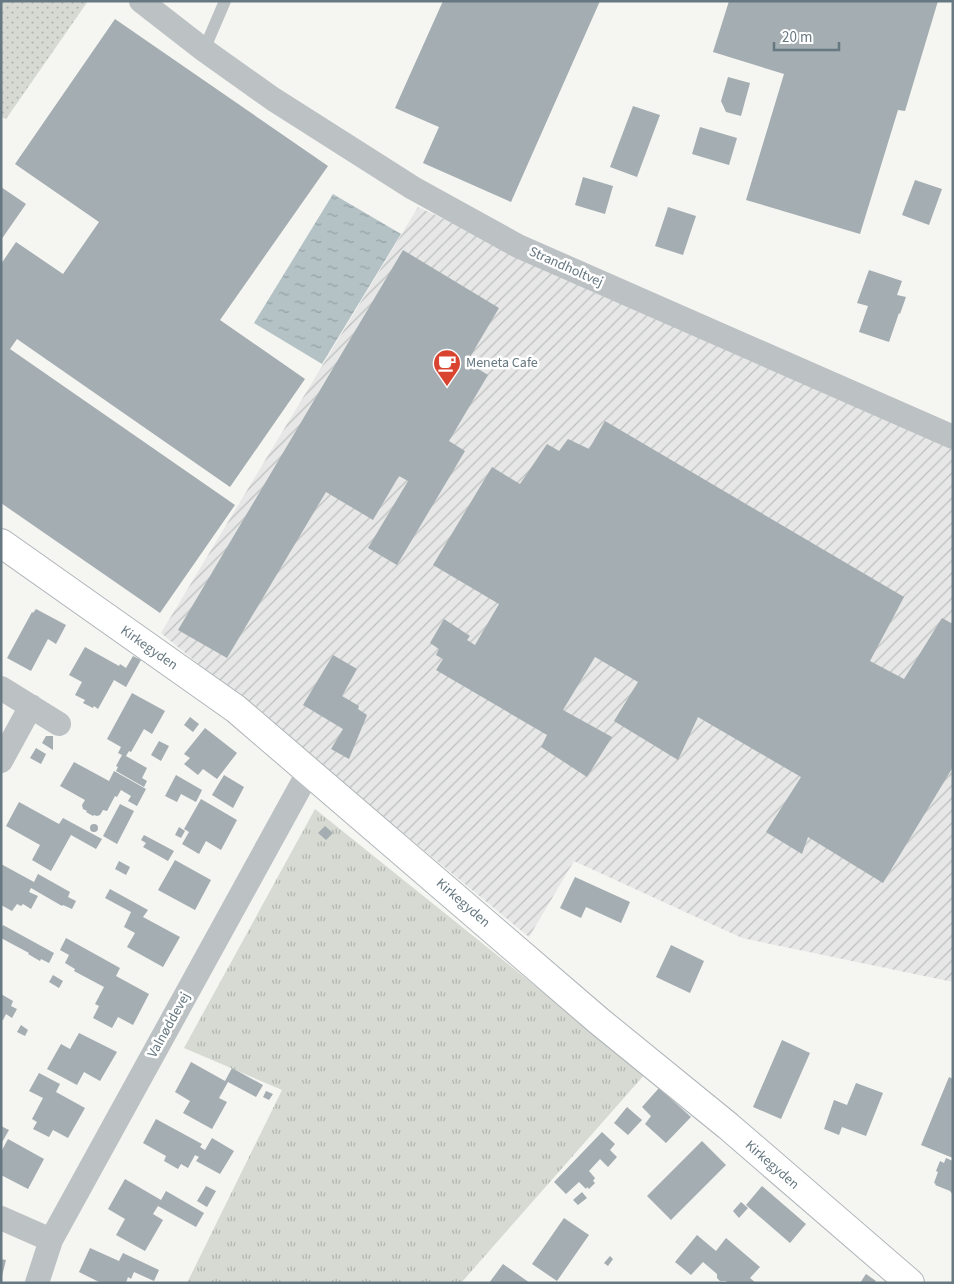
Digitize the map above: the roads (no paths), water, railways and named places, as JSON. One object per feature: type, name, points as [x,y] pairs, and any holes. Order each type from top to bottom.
[{"type":"street","name":"Strandholtvej","points":[[141,1],[204,50],[273,99],[413,188],[518,246],[953,437]]},
{"type":"street","name":"Kirkegyden","points":[[1,543],[236,709],[599,1020],[728,1126],[910,1283]]},
{"type":"street","points":[[1,688],[59,724]]},
{"type":"street","points":[[1,761],[31,706]]},
{"type":"street","name":"Valnøddevej","points":[[37,1283],[51,1240],[309,771]]},
{"type":"street","points":[[1,1218],[51,1240]]},
{"type":"lane","points":[[204,50],[225,1]]},
{"type":"water","points":[[333,194],[401,234],[322,364],[254,323]]},
{"type":"place","name":"Meneta Cafe","points":[[447,387]]}]
